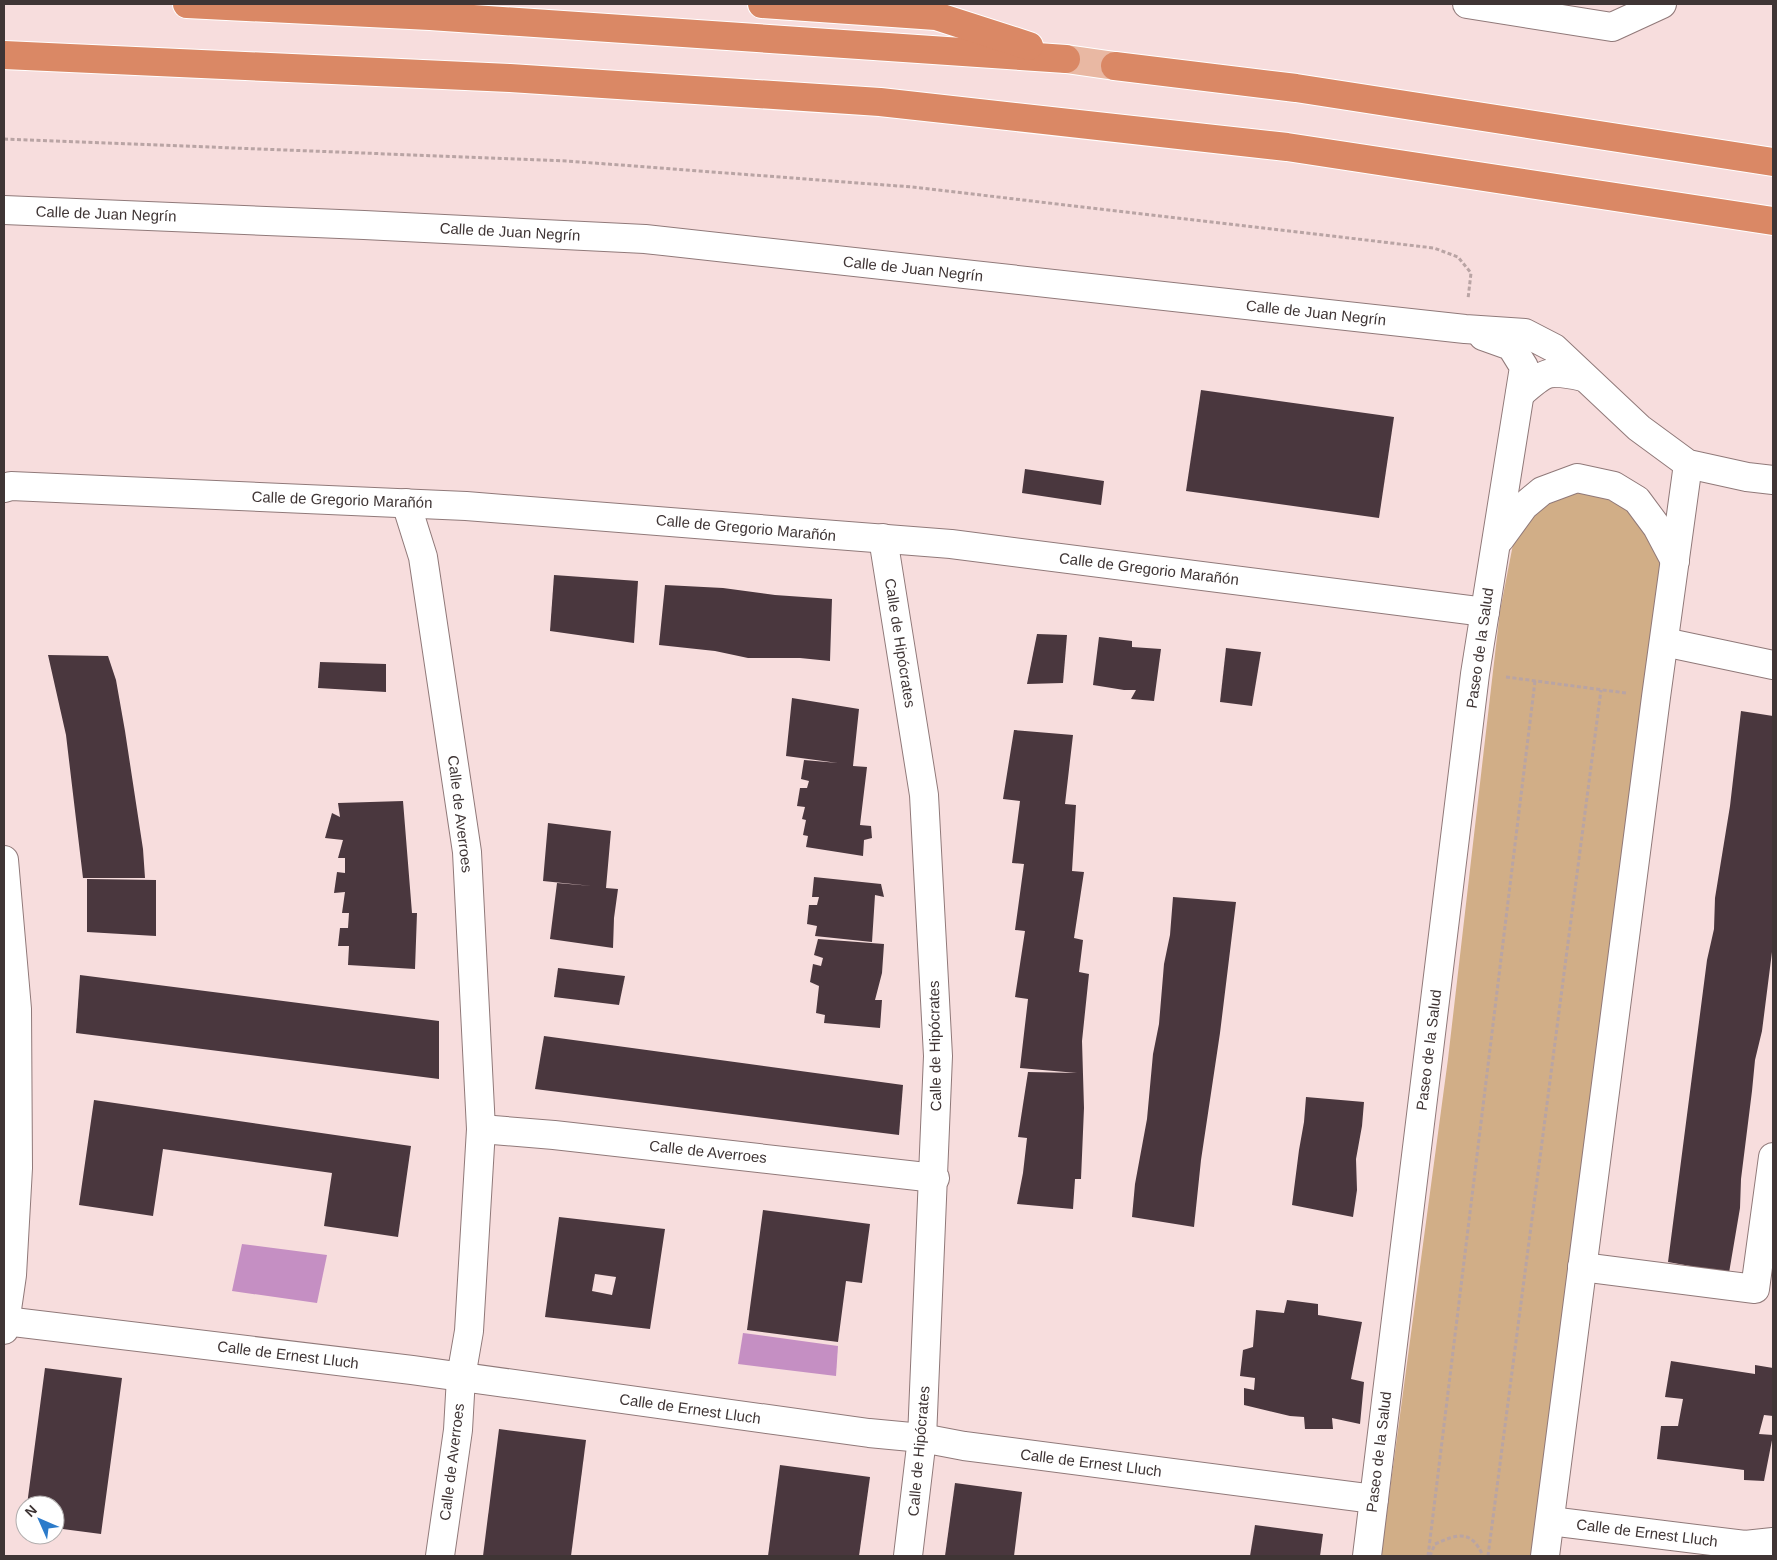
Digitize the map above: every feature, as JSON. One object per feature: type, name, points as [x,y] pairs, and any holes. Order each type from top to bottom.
[{"type":"highway","points":[[187,4],[430,16],[1066,59]]},
{"type":"highway","points":[[762,4],[936,16],[1066,59]]},
{"type":"highway","points":[[4,55],[510,78],[880,102],[1287,146],[1773,221]]},
{"type":"highway","points":[[1114,66],[1296,88],[1773,162]]},
{"type":"main road","points":[[1066,59],[1114,66]]},
{"type":"street","points":[[1467,4],[1612,27],[1662,4]]},
{"type":"street","points":[[1612,27],[1636,4]]},
{"type":"street","name":"Calle de Juan Negrín","points":[[4,210],[645,239],[1465,329],[1525,333],[1554,348],[1639,428],[1688,464],[1747,477],[1773,480]]},
{"type":"street","name":"Paseo de la Salud","points":[[1366,1556],[1475,674],[1524,367],[1511,346],[1465,329]]},
{"type":"street","points":[[1520,394],[1541,376],[1559,372],[1583,377]]},
{"type":"street","points":[[1545,1556],[1688,464]]},
{"type":"street","name":"Paseo de la Salud","points":[[1496,544],[1524,506],[1542,491],[1577,478],[1614,486],[1637,500],[1658,527],[1675,561]]},
{"type":"street","name":"Calle de Gregorio Marañón","points":[[4,488],[11,486],[466,506],[883,538],[950,544],[1485,612]]},
{"type":"street","name":"Calle de Averroes","points":[[406,503],[423,557],[467,852],[481,1129],[469,1331],[461,1377],[458,1430],[440,1556]]},
{"type":"street","name":"Calle de Hipócrates","points":[[883,538],[924,795],[938,1056],[922,1438],[908,1556]]},
{"type":"street","points":[[1664,642],[1773,665]]},
{"type":"street","points":[[4,860],[17,1009],[18,1168],[12,1275],[4,1326]]},
{"type":"street","name":"Calle de Averroes","points":[[481,1129],[564,1136],[934,1178]]},
{"type":"street","points":[[1582,1267],[1755,1289],[1773,1157]]},
{"type":"street","name":"Calle de Ernest Lluch","points":[[4,1326],[461,1377],[869,1433],[922,1438],[964,1446],[1374,1499]]},
{"type":"street","name":"Calle de Ernest Lluch","points":[[1550,1521],[1746,1545],[1773,1542]]},
{"type":"path","points":[[4,139],[567,161],[912,187],[1434,248],[1458,257],[1471,273],[1465,329]]},
{"type":"path","points":[[1475,674],[1656,697]]},
{"type":"path","points":[[1429,1556],[1535,681]]},
{"type":"path","points":[[1488,1556],[1601,690]]},
{"type":"path","points":[[1429,1556],[1435,1544],[1457,1535],[1461,1535],[1478,1544],[1483,1556]]},
{"type":"shaded area","points":[[1572,490],[1613,491],[1656,534],[1661,572],[1591,1089],[1531,1556],[1381,1556],[1448,1059],[1500,611],[1515,534],[1547,500]]},
{"type":"shaded area","points":[[242,1244],[327,1255],[317,1303],[232,1291]]},
{"type":"shaded area","points":[[743,1333],[838,1346],[836,1376],[738,1364]]},
{"type":"building","points":[[1201,390],[1394,417],[1379,518],[1186,491]]},
{"type":"building","points":[[1025,469],[1104,481],[1101,505],[1022,493]]},
{"type":"building","points":[[554,575],[638,581],[634,643],[550,631]]},
{"type":"building","points":[[665,585],[723,588],[775,595],[832,599],[830,661],[800,658],[748,658],[715,651],[659,645]]},
{"type":"building","points":[[1037,634],[1067,635],[1063,683],[1027,684]]},
{"type":"building","points":[[1099,637],[1132,641],[1132,647],[1161,649],[1154,701],[1131,699],[1136,690],[1093,685]]},
{"type":"building","points":[[1226,648],[1261,652],[1252,706],[1220,702]]},
{"type":"building","points":[[48,655],[108,656],[116,680],[125,731],[143,849],[145,878],[83,878],[66,735]]},
{"type":"building","points":[[320,662],[386,664],[386,692],[318,688]]},
{"type":"building","points":[[792,698],[859,709],[853,766],[867,767],[860,825],[871,826],[872,838],[864,840],[863,856],[806,847],[808,836],[803,835],[806,820],[802,819],[805,807],[797,806],[800,788],[807,788],[809,781],[801,779],[804,760],[838,763],[786,756]]},
{"type":"building","points":[[1741,711],[1773,716],[1773,944],[1762,1031],[1755,1060],[1741,1179],[1740,1208],[1729,1273],[1668,1262],[1707,960],[1714,929],[1715,898],[1730,806]]},
{"type":"building","points":[[1014,730],[1073,735],[1065,804],[1076,805],[1072,871],[1084,872],[1074,938],[1083,940],[1079,972],[1089,974],[1082,1041],[1084,1108],[1081,1179],[1075,1179],[1073,1209],[1017,1204],[1027,1138],[1018,1137],[1028,1072],[1077,1073],[1020,1068],[1028,999],[1015,997],[1025,931],[1015,930],[1024,864],[1012,863],[1020,801],[1003,799]]},
{"type":"building","points":[[403,801],[412,913],[417,913],[415,969],[348,965],[349,946],[338,946],[340,928],[348,928],[349,913],[342,913],[345,892],[334,893],[337,872],[345,873],[345,858],[338,858],[343,840],[325,838],[332,813],[340,817],[338,803]]},
{"type":"building","points":[[548,823],[611,831],[606,888],[618,889],[614,918],[613,948],[550,939],[557,883],[592,886],[543,881]]},
{"type":"building","points":[[814,877],[881,884],[884,897],[875,895],[872,942],[815,936],[817,926],[807,924],[809,905],[817,905],[819,897],[812,897]]},
{"type":"building","points":[[87,879],[156,880],[156,936],[87,932]]},
{"type":"building","points":[[1173,897],[1236,902],[1220,1033],[1201,1160],[1194,1227],[1132,1217],[1135,1184],[1147,1119],[1153,1054],[1159,1024],[1164,964],[1170,935]]},
{"type":"building","points":[[818,939],[884,944],[882,973],[875,1000],[882,1000],[880,1028],[824,1023],[825,1015],[816,1013],[819,986],[810,982],[813,964],[821,966],[823,958],[814,955]]},
{"type":"building","points":[[558,968],[625,976],[619,1005],[554,997]]},
{"type":"building","points":[[80,975],[439,1021],[439,1079],[76,1033]]},
{"type":"building","points":[[544,1036],[903,1085],[899,1135],[535,1089]]},
{"type":"building","points":[[1306,1097],[1364,1102],[1356,1159],[1357,1190],[1353,1217],[1292,1205]]},
{"type":"building","points":[[94,1100],[411,1146],[398,1237],[324,1226],[332,1173],[163,1149],[153,1216],[79,1205]]},
{"type":"building","points":[[763,1210],[870,1224],[862,1283],[846,1281],[838,1342],[747,1330]]},
{"type":"building","points":[[559,1217],[665,1229],[650,1329],[545,1317]],"holes":[[[595,1274],[616,1277],[612,1295],[592,1291]]]},
{"type":"building","points":[[1287,1300],[1318,1304],[1318,1315],[1362,1322],[1351,1379],[1364,1382],[1360,1424],[1332,1418],[1333,1429],[1305,1429],[1304,1417],[1290,1416],[1244,1405],[1244,1388],[1254,1390],[1255,1378],[1240,1376],[1243,1350],[1253,1347],[1256,1310],[1284,1313]]},
{"type":"building","points":[[1671,1361],[1755,1374],[1755,1365],[1773,1368],[1773,1416],[1764,1415],[1759,1434],[1773,1435],[1764,1481],[1744,1480],[1744,1470],[1657,1459],[1661,1426],[1678,1426],[1683,1399],[1665,1397]]},
{"type":"building","points":[[45,1368],[122,1378],[101,1534],[65,1529],[65,1495],[28,1495]]},
{"type":"building","points":[[499,1429],[586,1440],[571,1556],[483,1556]]},
{"type":"building","points":[[780,1465],[870,1477],[859,1556],[768,1556]]},
{"type":"building","points":[[955,1483],[1022,1492],[1014,1556],[945,1556]]},
{"type":"building","points":[[1255,1525],[1323,1534],[1320,1556],[1250,1556]]}]
